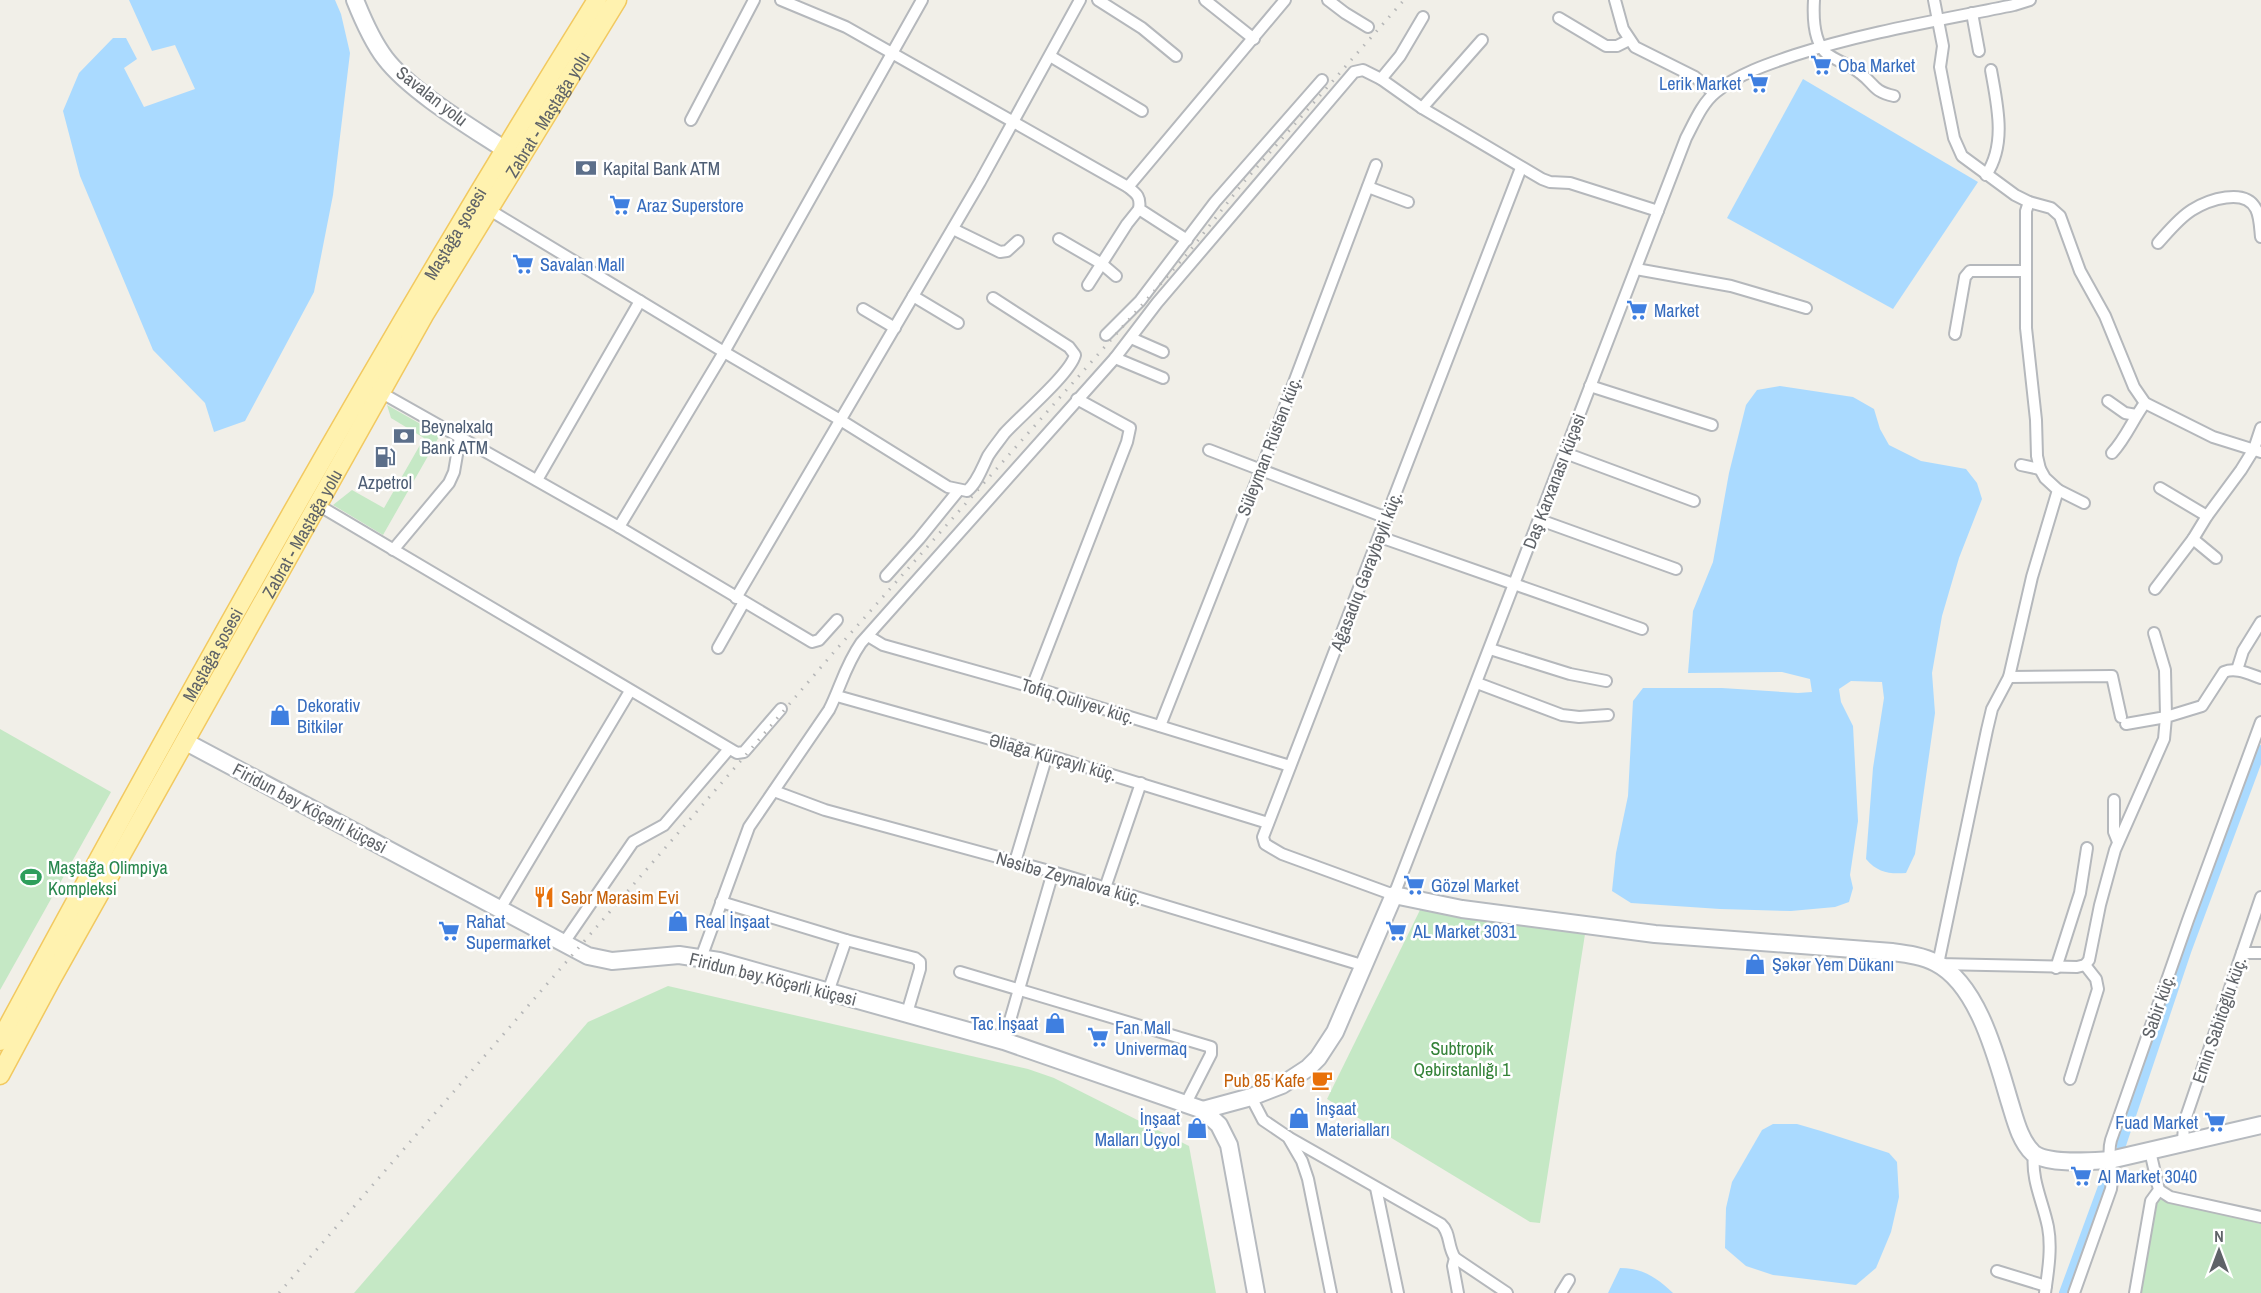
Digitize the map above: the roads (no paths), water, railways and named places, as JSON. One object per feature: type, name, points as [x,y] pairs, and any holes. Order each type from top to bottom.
[{"type":"main road","points":[[512,154],[516,130],[597,0]]},
{"type":"main road","name":"Zabrat - Maştağa yolu","points":[[0,1075],[380,393],[488,209],[512,154],[617,0]]},
{"type":"main road","name":"Maştağa şosesi","points":[[0,1041],[169,733],[360,394],[512,154]]},
{"type":"main road","points":[[169,733],[186,742]]},
{"type":"street","name":"Savalan yolu","points":[[355,0],[375,42],[400,74],[438,104],[512,154]]},
{"type":"street","points":[[691,120],[754,0]]},
{"type":"street","points":[[781,0],[846,27],[1128,187],[1138,195],[1141,202],[1139,209],[1088,285]]},
{"type":"street","points":[[619,527],[724,352],[922,0]]},
{"type":"street","points":[[718,648],[740,600],[912,296],[1014,124],[1080,0]]},
{"type":"street","points":[[1098,0],[1136,24],[1176,56]]},
{"type":"street","points":[[1205,0],[1254,39]]},
{"type":"street","points":[[1128,187],[1286,0]]},
{"type":"street","points":[[1329,0],[1368,27]]},
{"type":"street","points":[[1615,0],[1619,17],[1629,40],[1644,53],[1695,77],[1714,93]]},
{"type":"street","points":[[1814,0],[1815,26],[1820,47],[1827,54],[1860,73],[1874,88],[1894,96]]},
{"type":"street","points":[[1934,0],[1943,46],[1940,67],[1954,138],[1962,156],[2004,188],[2029,202],[2051,208],[2060,216],[2080,271],[2105,316],[2134,387],[2145,403],[2213,437],[2258,451]]},
{"type":"street","name":"Daş Karxanası küçəsi","points":[[1203,1110],[1251,1097],[1296,1077],[1318,1058],[1335,1032],[1394,895],[1686,138],[1696,118],[1714,93],[1750,72],[1820,47],[1864,35],[2030,0]]},
{"type":"street","points":[[1972,13],[1979,51]]},
{"type":"street","points":[[1381,79],[1400,56],[1423,17]]},
{"type":"street","points":[[1559,18],[1606,45],[1617,46],[1629,40]]},
{"type":"street","points":[[1422,108],[1482,40]]},
{"type":"street","points":[[1050,56],[1142,111]]},
{"type":"street","points":[[702,958],[744,838],[755,817],[829,710],[837,696],[850,658],[867,636],[1115,358],[1157,303],[1354,72],[1364,70],[1381,79],[1422,108],[1521,168],[1550,182],[1570,183],[1658,211]]},
{"type":"street","points":[[1986,175],[1992,165],[1998,145],[1997,101],[1991,70]]},
{"type":"street","points":[[1106,334],[1140,301],[1221,195],[1322,80]]},
{"type":"street","name":"Süleyman Rüstən küç.","points":[[1160,726],[1261,470],[1376,165]]},
{"type":"street","name":"Ağasadıq Gəraybəyli küç.","points":[[1394,895],[1272,849],[1265,844],[1263,837],[1521,168]]},
{"type":"street","points":[[1368,187],[1408,202]]},
{"type":"street","points":[[2158,243],[2180,219],[2192,210],[2208,202],[2240,197],[2248,199],[2259,208],[2261,237]]},
{"type":"street","points":[[2029,202],[2026,211],[2026,328],[2040,469],[2045,478],[2058,490],[2084,503]]},
{"type":"street","points":[[488,209],[958,491],[967,491],[972,487],[990,453],[1005,433],[1059,377],[1073,361],[1075,355],[1069,347],[993,298]]},
{"type":"street","points":[[1139,209],[1187,240]]},
{"type":"street","points":[[953,229],[1000,252],[1007,251],[1018,241]]},
{"type":"street","points":[[1059,239],[1102,264],[1116,276]]},
{"type":"street","points":[[1636,269],[1731,286],[1806,308]]},
{"type":"street","points":[[1955,334],[1965,277],[1970,271],[2025,271]]},
{"type":"street","points":[[912,296],[958,323]]},
{"type":"street","points":[[537,480],[640,301]]},
{"type":"street","points":[[863,309],[895,327]]},
{"type":"street","points":[[1131,338],[1163,352]]},
{"type":"street","points":[[1115,358],[1163,378]]},
{"type":"street","points":[[1590,386],[1712,425]]},
{"type":"street","points":[[380,393],[619,527],[812,642],[819,640],[837,620]]},
{"type":"street","points":[[1032,687],[1127,442],[1130,428],[1077,399]]},
{"type":"street","points":[[2108,401],[2125,413],[2136,415]]},
{"type":"street","points":[[2112,453],[2145,403]]},
{"type":"street","points":[[2155,589],[2193,539],[2206,516],[2258,451],[2261,428]]},
{"type":"street","points":[[393,550],[449,483],[454,471],[460,437]]},
{"type":"street","points":[[1209,450],[1387,518]]},
{"type":"street","points":[[1565,453],[1694,501]]},
{"type":"street","points":[[2021,465],[2040,469]]},
{"type":"street","points":[[2160,488],[2206,516]]},
{"type":"street","points":[[1938,964],[1992,709],[2009,677],[2032,577],[2058,490]]},
{"type":"street","points":[[886,576],[914,546],[958,491]]},
{"type":"street","points":[[318,505],[729,750],[741,754],[744,752],[781,709]]},
{"type":"street","points":[[1540,520],[1676,569]]},
{"type":"street","points":[[1380,537],[1642,629]]},
{"type":"street","points":[[2193,539],[2216,558]]},
{"type":"street","points":[[2237,670],[2243,651],[2261,622]]},
{"type":"street","points":[[1394,895],[1443,906],[1655,934],[1909,954],[1938,964],[2056,968],[2085,965],[2089,960],[2100,905],[2118,842],[2164,739],[2165,670],[2154,633]]},
{"type":"street","name":"Tofiq Quliyev küç.","points":[[867,636],[883,645],[1032,687],[1290,766]]},
{"type":"street","points":[[1490,648],[1570,674],[1606,681]]},
{"type":"street","points":[[2009,677],[2112,676],[2123,720],[2166,717],[2202,706],[2224,672],[2229,670],[2237,670],[2261,678]]},
{"type":"street","points":[[1477,683],[1563,715],[1579,717],[1608,715]]},
{"type":"street","points":[[500,909],[630,691]]},
{"type":"street","name":"Əliağa Kürçaylı küç.","points":[[837,696],[1047,755],[1268,823]]},
{"type":"street","name":"Sabir küç.","points":[[2074,1293],[2111,1189],[2113,1177],[2109,1148],[2111,1140],[2188,920],[2261,722]]},
{"type":"street","name":"Firidun bəy Köçərli küçəsi","points":[[186,742],[563,944],[600,961],[679,956],[702,958],[1004,1041],[1203,1110],[1219,1125],[1229,1144],[1256,1293]]},
{"type":"street","points":[[563,944],[633,842],[664,825],[729,750]]},
{"type":"street","points":[[1014,862],[1047,755]]},
{"type":"street","points":[[1105,888],[1141,783]]},
{"type":"street","name":"Nəsibə Zeynalova küç.","points":[[774,791],[825,810],[1053,872],[1365,966]]},
{"type":"street","points":[[2114,800],[2114,832],[2118,842]]},
{"type":"street","points":[[2056,968],[2079,893],[2087,848]]},
{"type":"street","points":[[1004,1041],[1053,872]]},
{"type":"street","name":"Emin Sabitoğlu küç.","points":[[2183,1143],[2184,1123],[2261,897]]},
{"type":"street","points":[[721,902],[846,940],[915,958],[920,962],[920,969],[907,1013]]},
{"type":"street","points":[[828,992],[846,940]]},
{"type":"street","points":[[2242,953],[2261,953]]},
{"type":"street","points":[[1938,964],[1960,984],[1977,1010],[2001,1072],[2021,1135],[2034,1154],[2033,1175],[2048,1228],[2046,1290],[1997,1271]]},
{"type":"street","points":[[2070,1079],[2098,989],[2096,979],[2085,965]]},
{"type":"street","points":[[960,972],[1020,988],[1211,1047],[1211,1054],[1186,1103]]},
{"type":"street","points":[[1251,1097],[1263,1120],[1288,1137],[1446,1228],[1450,1251],[1455,1258],[1507,1293]]},
{"type":"street","points":[[2034,1154],[2059,1160],[2110,1160],[2261,1125]]},
{"type":"street","points":[[1288,1137],[1302,1161],[1308,1179],[1331,1293]]},
{"type":"street","points":[[2150,1151],[2159,1190],[2170,1197],[2261,1217]]},
{"type":"street","points":[[1376,1188],[1398,1293]]},
{"type":"street","points":[[2135,1293],[2151,1201],[2159,1190]]},
{"type":"street","points":[[1455,1258],[1453,1266],[1458,1293]]},
{"type":"street","points":[[1562,1293],[1569,1280]]},
{"type":"water","points":[[129,0],[335,0],[341,14],[350,53],[333,195],[314,292],[245,421],[214,432],[205,403],[153,350],[80,176],[63,111],[79,73],[113,38],[126,38],[137,59],[124,68],[144,107],[195,89],[175,45],[152,51]]},
{"type":"water","points":[[1803,79],[1978,182],[1893,309],[1727,218]]},
{"type":"water","points":[[1780,386],[1853,397],[1874,409],[1880,429],[1889,445],[1921,461],[1966,469],[1977,483],[1982,499],[1959,558],[1942,616],[1932,673],[1935,713],[1915,854],[1906,873],[1884,872],[1866,859],[1873,768],[1884,698],[1882,682],[1851,681],[1839,689],[1841,702],[1853,726],[1858,821],[1850,875],[1853,888],[1849,902],[1835,907],[1791,911],[1631,903],[1612,891],[1616,853],[1628,796],[1633,701],[1643,688],[1722,688],[1812,692],[1810,679],[1782,672],[1688,673],[1693,611],[1713,562],[1729,473],[1746,405],[1757,390]]},
{"type":"water","points":[[1773,1124],[1797,1124],[1821,1131],[1889,1153],[1897,1162],[1899,1197],[1891,1232],[1876,1268],[1856,1285],[1773,1275],[1746,1266],[1725,1248],[1726,1208],[1732,1182],[1762,1130]]},
{"type":"water","points":[[1620,1268],[1628,1268],[1649,1275],[1673,1293],[1608,1293]]},
{"type":"waterway","points":[[2121,1145],[2187,949],[2261,750]]},
{"type":"waterway","points":[[2064,1293],[2107,1176]]},
{"type":"railway","points":[[279,1293],[834,652],[1188,253],[1243,183],[1404,0]]},
{"type":"place","name":"Oba Market","points":[[1821,65]]},
{"type":"place","name":"Lerik Market","points":[[1758,83]]},
{"type":"place","name":"Kapital Bank ATM","points":[[586,168]]},
{"type":"place","name":"Araz Superstore","points":[[620,205]]},
{"type":"place","name":"Savalan Mall","points":[[523,264]]},
{"type":"place","name":"Market","points":[[1637,310]]},
{"type":"place","name":"Beynəlxalq Bank ATM","points":[[404,436]]},
{"type":"place","name":"Azpetrol","points":[[385,457]]},
{"type":"place","name":"Dekorativ Bitkilər","points":[[280,715]]},
{"type":"place","name":"Maştağa Olimpiya Kompleksi","points":[[31,877]]},
{"type":"place","name":"Gözəl Market","points":[[1414,885]]},
{"type":"place","name":"Səbr Mərasim Evi","points":[[544,897]]},
{"type":"place","name":"Real İnşaat","points":[[678,921]]},
{"type":"place","name":"Rahat Supermarket","points":[[449,931]]},
{"type":"place","name":"AL Market 3031","points":[[1396,931]]},
{"type":"place","name":"Şəkər Yem Dükanı","points":[[1755,964]]},
{"type":"place","name":"Tac İnşaat","points":[[1055,1023]]},
{"type":"place","name":"Fan Mall Univermaq","points":[[1098,1037]]},
{"type":"place","name":"Pub 85 Kafe","points":[[1322,1080]]},
{"type":"place","name":"İnşaat Materialları","points":[[1299,1118]]},
{"type":"place","name":"Fuad Market","points":[[2215,1122]]},
{"type":"place","name":"İnşaat Malları Üçyol","points":[[1197,1128]]},
{"type":"place","name":"Al Market 3040","points":[[2081,1176]]},
{"type":"park label","name":"Subtropik Qəbirstanlığı 1","points":[[1462,1058]]}]
